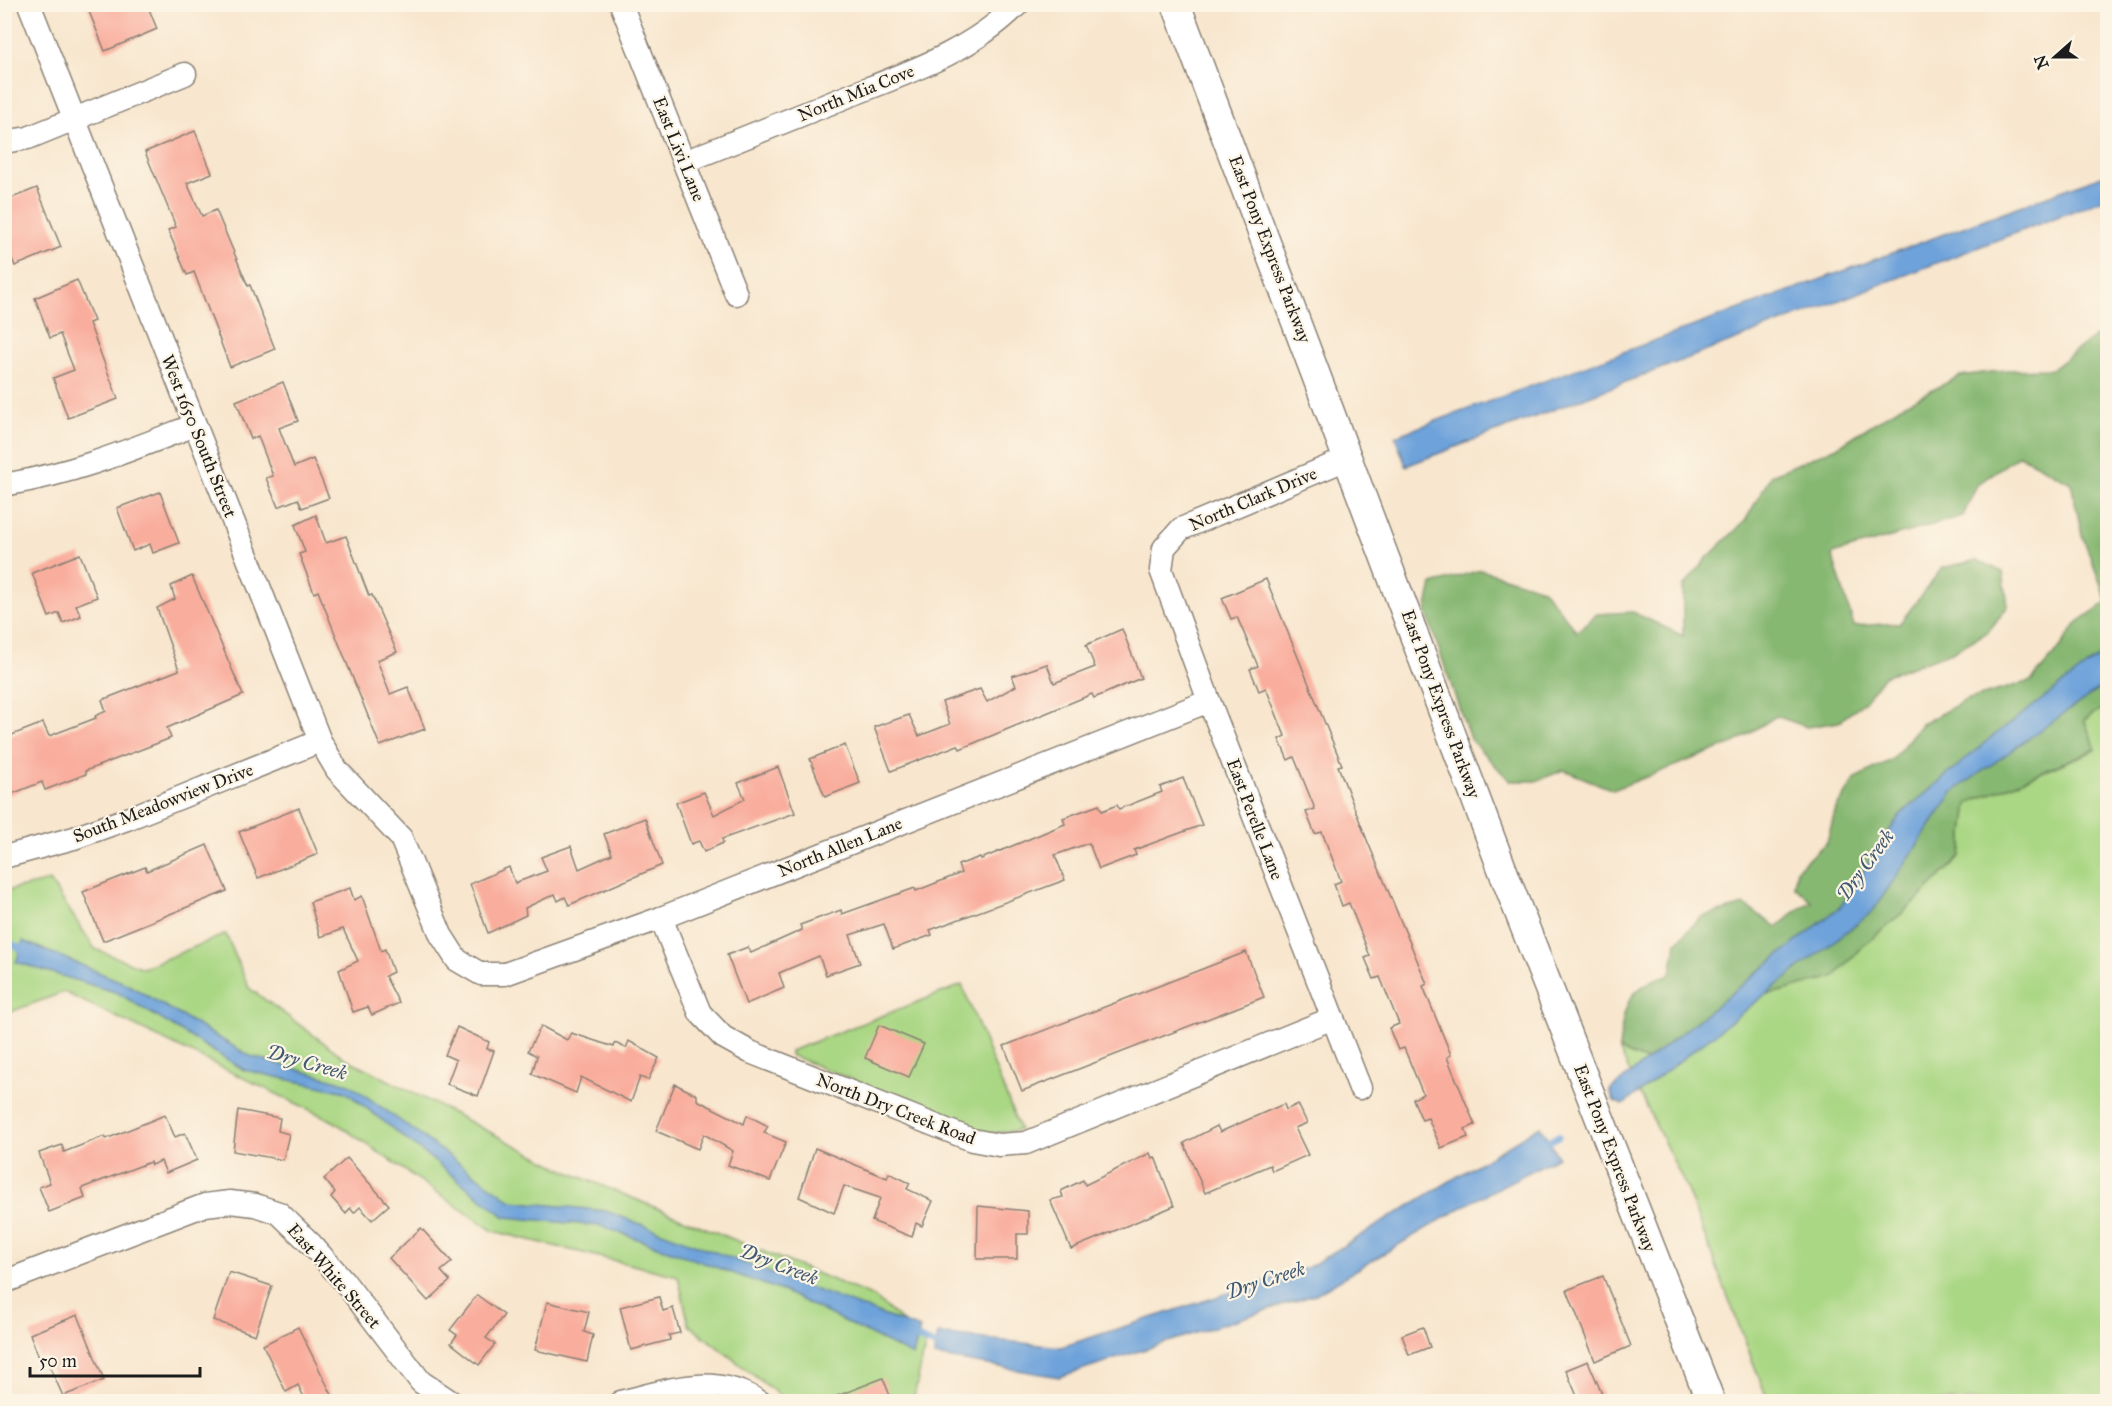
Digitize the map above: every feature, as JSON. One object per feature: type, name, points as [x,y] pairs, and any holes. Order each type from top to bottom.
[{"type":"street","name":"West 1650 South Street","points":[[29,4],[320,741],[337,770],[405,845],[441,935],[457,960],[468,969]]},
{"type":"street","name":"East Livi Lane","points":[[621,4],[736,294]]},
{"type":"street","name":"North Mia Cove","points":[[684,162],[961,49],[1000,23],[1018,4]]},
{"type":"street","name":"East Pony Express Parkway","points":[[1176,4],[1506,879],[1711,1401]]},
{"type":"street","points":[[4,142],[28,138],[185,74]]},
{"type":"street","points":[[9,484],[56,476],[85,468],[195,426]]},
{"type":"street","name":"North Clark Drive","points":[[1164,548],[1181,529],[1349,459]]},
{"type":"street","name":"East Perelle Lane","points":[[1164,548],[1162,577],[1360,1088]]},
{"type":"street","name":"North Allen Lane","points":[[468,969],[481,974],[505,974],[661,918],[1209,702]]},
{"type":"street","name":"South Meadowview Drive","points":[[4,857],[74,838],[126,819],[320,741]]},
{"type":"street","name":"North Dry Creek Road","points":[[661,918],[700,1013],[723,1037],[750,1052],[972,1140],[999,1145],[1026,1143],[1333,1018]]},
{"type":"street","name":"East White Street","points":[[4,1282],[206,1205],[230,1202],[255,1205],[279,1213],[311,1244],[343,1280],[422,1382],[451,1401]]},
{"type":"street","points":[[621,1401],[698,1384],[747,1394],[760,1401]]},
{"type":"green space","points":[[2107,332],[2107,601],[2082,535],[2071,483],[2019,455],[1977,485],[1963,516],[1832,554],[1854,626],[1900,623],[1942,568],[1977,560],[2003,572],[2008,606],[1988,632],[1952,652],[1884,676],[1865,701],[1839,722],[1807,727],[1776,716],[1736,742],[1613,790],[1564,770],[1536,781],[1510,781],[1470,739],[1426,612],[1432,584],[1481,570],[1543,589],[1577,632],[1597,614],[1633,612],[1683,636],[1683,587],[1706,559],[1745,521],[1771,475],[1837,447],[1901,406],[1960,376],[2006,370],[2052,369],[2097,335]]},
{"type":"green space","points":[[2107,602],[2107,705],[2084,720],[2096,749],[1968,803],[1961,856],[1914,903],[1863,946],[1834,977],[1779,992],[1721,1003],[1655,1064],[1619,1050],[1623,1021],[1630,1000],[1644,985],[1671,974],[1676,943],[1701,917],[1744,905],[1777,927],[1801,907],[1812,902],[1794,886],[1797,869],[1827,842],[1836,808],[1857,777],[1892,760],[1921,724],[1966,700],[2031,681],[2056,653],[2078,622]]},
{"type":"green space","points":[[2107,705],[2107,1401],[1768,1401],[1685,1185],[1619,1050],[1655,1064],[1721,1003],[1834,977],[1863,946],[1914,903],[1961,856],[1968,803],[2096,750],[2084,719]]},
{"type":"green space","points":[[50,881],[95,949],[143,968],[226,934],[249,988],[345,1058],[564,1170],[874,1297],[926,1342],[913,1401],[787,1401],[689,1325],[678,1276],[493,1231],[333,1121],[64,992],[5,1014],[5,891]]},
{"type":"green space","points":[[962,985],[1020,1130],[987,1134],[790,1055],[790,1051]]},
{"type":"water","points":[[2107,174],[2107,198],[1406,466],[1395,436]]},
{"type":"water","points":[[2107,651],[2107,683],[1953,792],[1873,911],[1623,1105],[1614,1101],[1610,1090],[1841,906],[1899,816],[1989,739]]},
{"type":"water","points":[[23,941],[127,984],[250,1056],[349,1084],[512,1201],[606,1211],[920,1329],[913,1356],[785,1292],[601,1226],[505,1217],[346,1092],[244,1070],[118,993],[16,962]]},
{"type":"water","points":[[1540,1126],[1558,1157],[1469,1203],[1314,1295],[1059,1377],[934,1356],[938,1334],[1061,1347],[1309,1267]]},
{"type":"building","points":[[86,4],[147,4],[157,29],[105,51]]},
{"type":"building","points":[[195,131],[212,173],[187,183],[202,216],[216,210],[248,286],[250,285],[275,349],[230,367],[194,272],[187,275],[168,230],[176,227],[145,152]]},
{"type":"building","points":[[37,188],[61,247],[15,266],[4,240],[4,201]]},
{"type":"building","points":[[77,280],[94,321],[89,323],[118,399],[68,418],[53,378],[74,370],[60,334],[50,338],[35,298]]},
{"type":"building","points":[[283,382],[298,421],[279,428],[294,467],[313,459],[329,498],[302,508],[298,499],[278,507],[266,478],[273,476],[258,436],[251,439],[236,401]]},
{"type":"building","points":[[160,492],[179,543],[153,553],[150,544],[133,551],[117,508]]},
{"type":"building","points":[[316,515],[326,543],[346,536],[369,596],[372,595],[397,652],[377,660],[390,694],[408,687],[425,729],[380,746],[318,591],[314,593],[299,554],[305,552],[295,525]]},
{"type":"building","points":[[80,554],[97,597],[76,605],[81,616],[63,623],[59,613],[49,617],[32,573]]},
{"type":"building","points":[[192,576],[243,695],[167,728],[171,738],[85,771],[86,774],[45,790],[42,782],[4,797],[4,738],[43,723],[49,736],[96,718],[95,716],[106,711],[102,700],[179,670],[157,608],[175,599],[171,586]]},
{"type":"building","points":[[1266,579],[1342,765],[1338,766],[1367,840],[1427,984],[1423,986],[1451,1055],[1447,1057],[1475,1125],[1465,1129],[1468,1137],[1441,1148],[1428,1118],[1422,1120],[1413,1099],[1423,1094],[1404,1048],[1398,1050],[1389,1028],[1399,1024],[1380,977],[1374,979],[1365,958],[1370,956],[1349,903],[1342,906],[1334,884],[1341,881],[1322,832],[1315,834],[1306,812],[1315,809],[1294,757],[1288,760],[1279,739],[1285,736],[1266,688],[1259,691],[1250,669],[1258,666],[1237,617],[1231,619],[1222,598]]},
{"type":"building","points":[[1122,629],[1141,678],[1094,698],[1092,694],[960,749],[958,745],[891,771],[874,727],[909,715],[919,736],[950,724],[942,702],[980,689],[987,702],[1016,686],[1012,676],[1047,664],[1054,683],[1095,667],[1086,645]]},
{"type":"building","points":[[845,745],[860,783],[825,797],[810,759]]},
{"type":"building","points":[[778,767],[795,813],[722,839],[723,843],[704,852],[699,841],[691,844],[676,803],[704,792],[714,815],[745,799],[738,783]]},
{"type":"building","points":[[1183,778],[1202,825],[1134,850],[1136,855],[1099,869],[1089,843],[1055,855],[1065,880],[930,930],[932,935],[893,949],[884,924],[850,935],[860,963],[826,975],[819,956],[779,973],[784,988],[746,1004],[727,955],[748,947],[751,953],[802,930],[800,925],[841,910],[842,914],[915,888],[916,891],[961,873],[958,865],[980,857],[981,859],[1065,824],[1063,818],[1099,805],[1102,811],[1117,805],[1119,809],[1162,792],[1160,787]]},
{"type":"building","points":[[299,808],[318,854],[258,878],[239,832]]},
{"type":"building","points":[[645,818],[662,865],[569,905],[565,897],[558,901],[555,894],[525,908],[526,915],[488,933],[470,884],[509,867],[515,883],[547,871],[541,857],[571,846],[579,869],[612,854],[604,834]]},
{"type":"building","points":[[207,845],[227,891],[103,941],[83,892],[145,867],[147,871]]},
{"type":"building","points":[[350,888],[354,900],[362,896],[381,951],[385,949],[393,972],[385,976],[399,1003],[372,1015],[368,1007],[353,1012],[339,970],[358,961],[343,929],[320,937],[310,902]]},
{"type":"building","points":[[1246,952],[1264,997],[1022,1091],[1004,1046]]},
{"type":"building","points":[[879,1025],[924,1044],[909,1077],[865,1058]]},
{"type":"building","points":[[541,1026],[567,1040],[571,1033],[614,1047],[615,1043],[626,1048],[629,1041],[659,1058],[648,1080],[640,1077],[631,1102],[581,1077],[576,1093],[532,1074],[537,1056],[528,1051]]},
{"type":"building","points":[[457,1027],[489,1042],[487,1049],[494,1051],[478,1096],[447,1084],[456,1060],[445,1055]]},
{"type":"building","points":[[675,1084],[697,1095],[697,1100],[744,1124],[747,1115],[768,1126],[764,1133],[786,1142],[770,1181],[728,1165],[733,1151],[704,1134],[698,1149],[656,1131]]},
{"type":"building","points":[[1284,1104],[1286,1110],[1298,1104],[1307,1123],[1295,1128],[1308,1155],[1272,1171],[1270,1165],[1205,1193],[1184,1143],[1217,1126],[1220,1132]]},
{"type":"building","points":[[238,1110],[280,1118],[278,1131],[289,1134],[283,1160],[233,1151]]},
{"type":"building","points":[[165,1115],[175,1137],[185,1133],[197,1160],[166,1173],[161,1161],[151,1165],[150,1162],[82,1188],[85,1198],[49,1212],[39,1187],[50,1183],[39,1153],[62,1145],[64,1152],[105,1136],[106,1139]]},
{"type":"building","points":[[815,1148],[887,1178],[889,1173],[910,1183],[907,1189],[933,1201],[922,1226],[916,1223],[912,1237],[872,1221],[880,1198],[844,1186],[834,1213],[799,1197]]},
{"type":"building","points":[[1150,1153],[1152,1158],[1155,1157],[1174,1206],[1071,1249],[1050,1200],[1063,1197],[1061,1191],[1083,1180],[1085,1185]]},
{"type":"building","points":[[347,1158],[389,1205],[372,1220],[360,1207],[354,1213],[350,1208],[346,1214],[331,1197],[335,1192],[324,1179]]},
{"type":"building","points":[[978,1206],[1028,1211],[1028,1234],[1017,1234],[1017,1259],[977,1259]]},
{"type":"building","points":[[421,1228],[452,1262],[441,1271],[450,1281],[428,1301],[389,1258]]},
{"type":"building","points":[[229,1272],[272,1286],[255,1335],[213,1320]]},
{"type":"building","points":[[1603,1276],[1631,1346],[1595,1361],[1567,1290]]},
{"type":"building","points":[[477,1295],[504,1315],[486,1338],[495,1344],[479,1365],[451,1343],[457,1335],[450,1330]]},
{"type":"building","points":[[659,1297],[663,1311],[673,1308],[680,1333],[669,1335],[670,1340],[631,1350],[620,1307]]},
{"type":"building","points":[[547,1302],[589,1312],[584,1332],[593,1335],[587,1362],[535,1350]]},
{"type":"building","points":[[78,1315],[104,1380],[63,1396],[45,1356],[39,1358],[30,1334]]},
{"type":"building","points":[[298,1327],[335,1401],[306,1401],[298,1385],[286,1392],[263,1345]]},
{"type":"building","points":[[1423,1327],[1430,1347],[1409,1355],[1402,1335]]},
{"type":"building","points":[[1588,1361],[1605,1401],[1579,1401],[1566,1370]]},
{"type":"building","points":[[883,1378],[892,1401],[827,1401],[827,1400]]},
{"type":"waterway","name":"Dry Creek","points":[[4,941],[27,951]]},
{"type":"waterway","name":"Dry Creek","points":[[1542,1146],[1558,1136]]},
{"type":"waterway","name":"Dry Creek","points":[[909,1335],[943,1348]]}]
